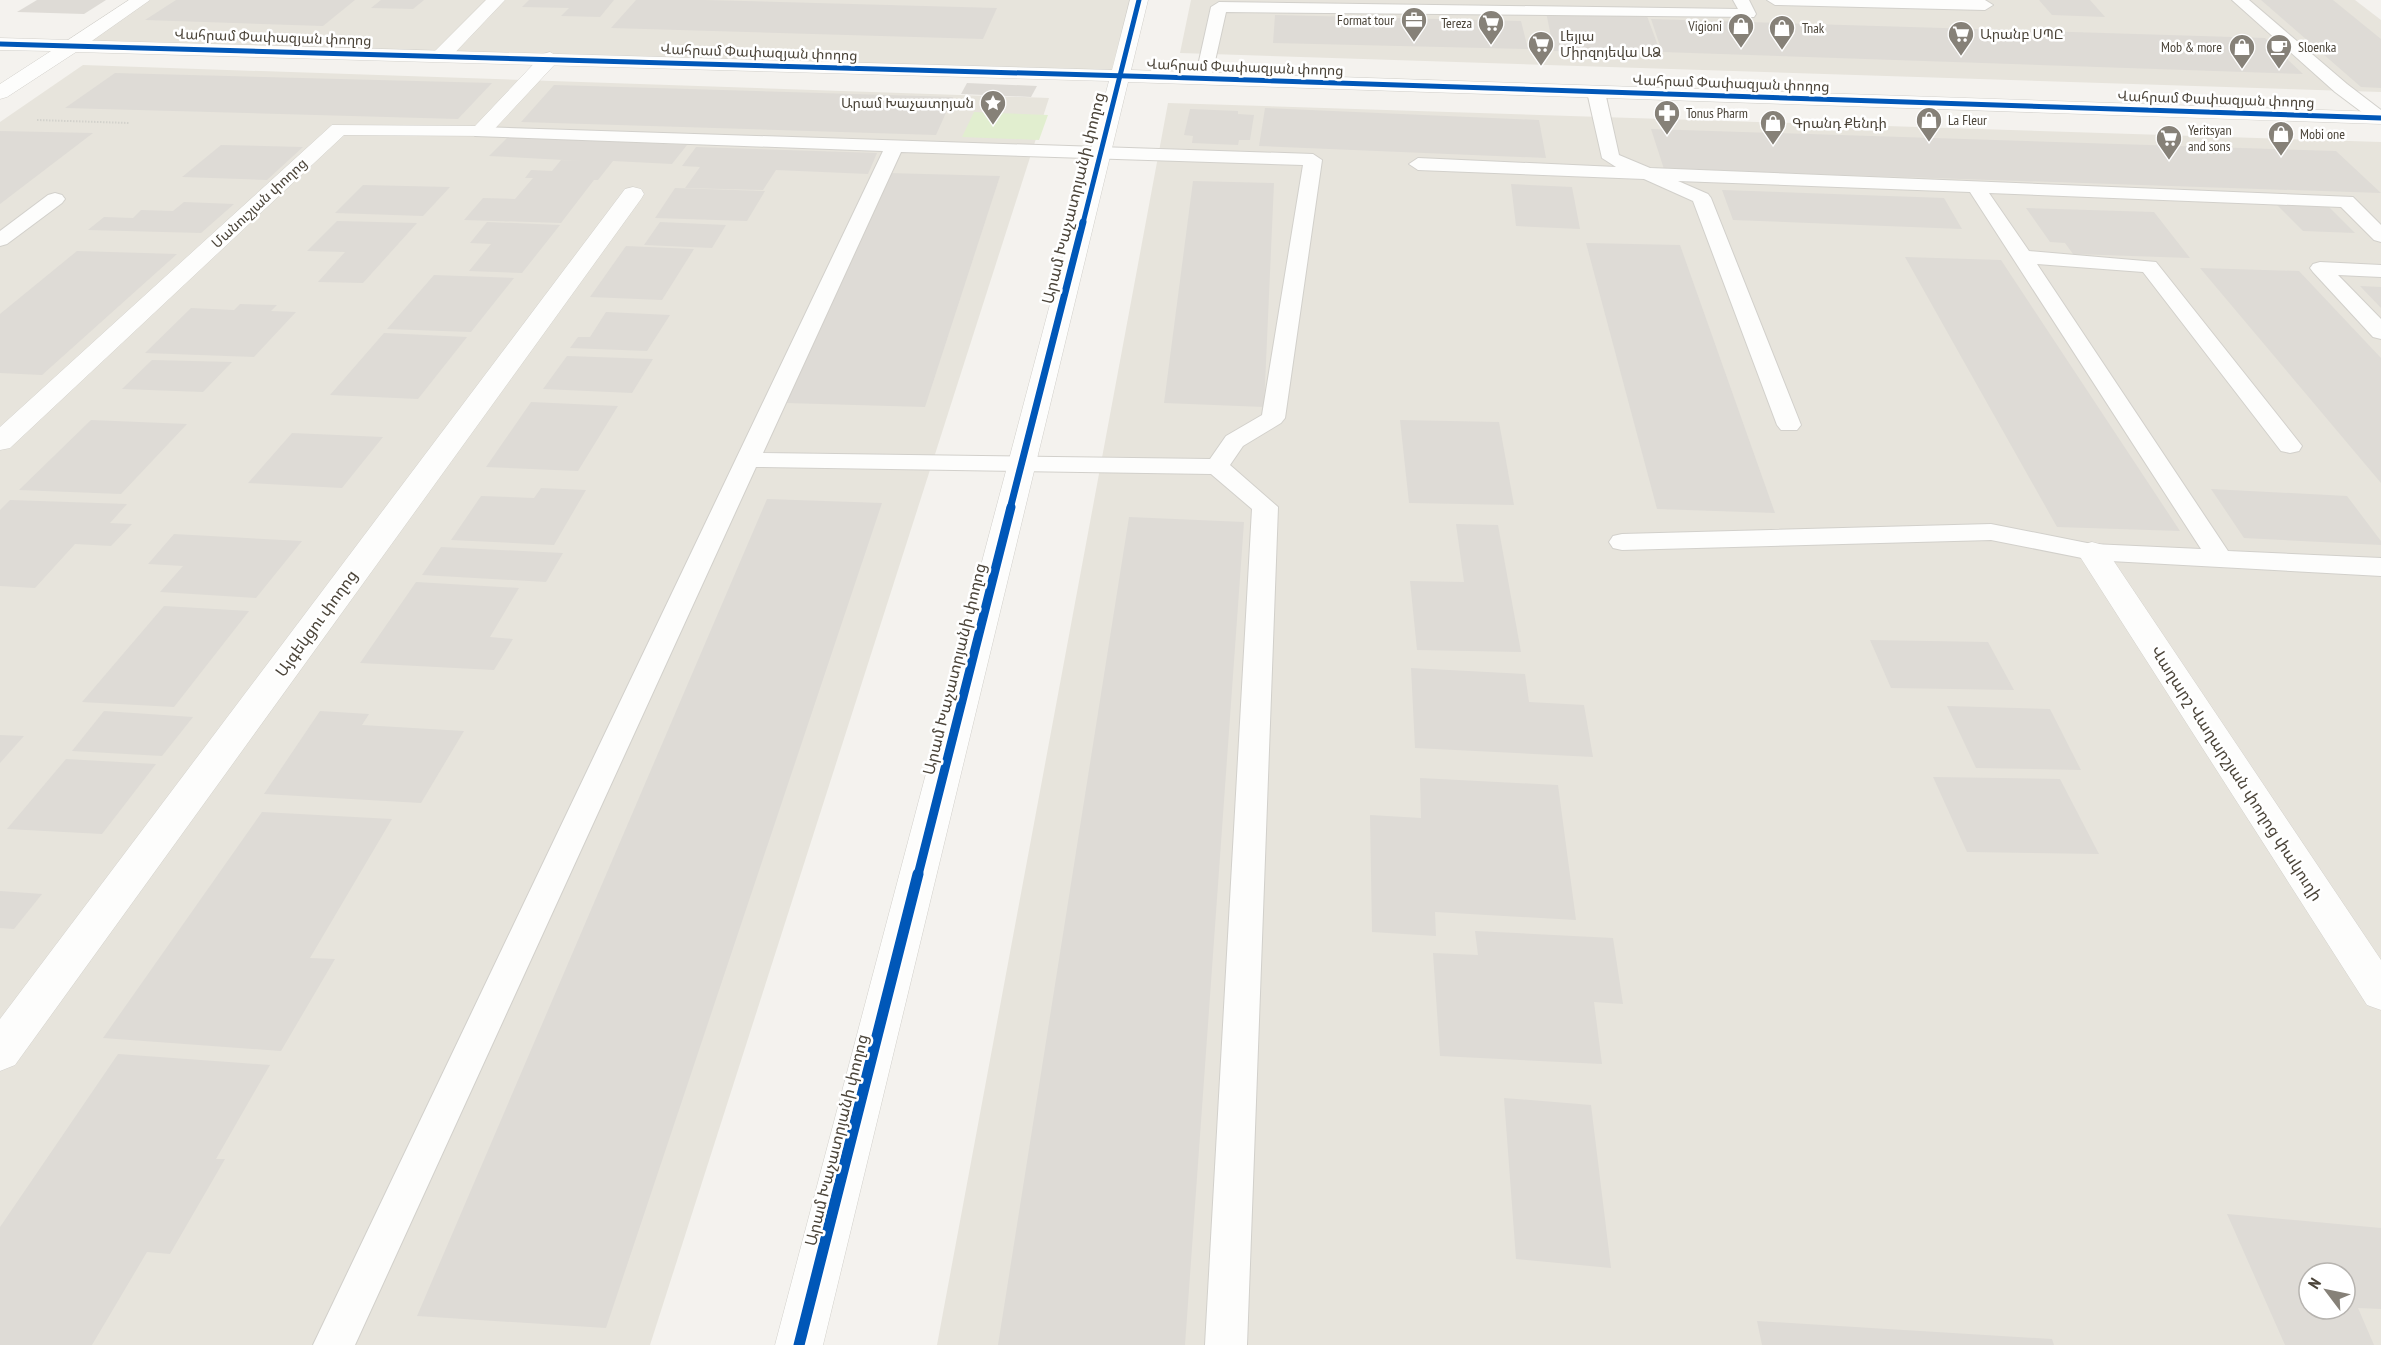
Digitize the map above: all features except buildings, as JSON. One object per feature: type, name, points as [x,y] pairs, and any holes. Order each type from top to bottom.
[{"type":"street","points":[[0,93],[141,0]]},
{"type":"street","points":[[441,56],[496,0]]},
{"type":"street","name":"Արամ Խաչատրյանի փողոց","points":[[799,1345],[1139,0]]},
{"type":"street","name":"Վահրամ Փափազյան փողոց","points":[[0,44],[550,58],[2381,118]]},
{"type":"street","points":[[481,132],[550,58]]},
{"type":"street","name":"Մանուշյան փողոց","points":[[0,442],[339,129],[481,132]]},
{"type":"street","name":"Այգեկցու փողոց","points":[[0,1052],[633,194]]},
{"type":"street","name":"Վաղարշ Վաղարշյան փողոց փակուղի","points":[[2092,552],[2381,993]]},
{"type":"lane","points":[[1203,79],[1219,7],[1404,5],[1748,14],[1741,0]]},
{"type":"lane","points":[[1775,0],[1985,5]]},
{"type":"lane","points":[[2240,0],[2341,88],[2381,118]]},
{"type":"lane","points":[[1596,92],[1611,158],[1701,198],[1789,425]]},
{"type":"lane","points":[[481,132],[1313,160],[1273,418],[1234,441],[1217,466]]},
{"type":"lane","points":[[334,1345],[894,146]]},
{"type":"lane","points":[[1418,164],[2346,201],[2381,236]]},
{"type":"lane","points":[[1976,187],[2220,558]]},
{"type":"lane","points":[[0,240],[55,199]]},
{"type":"lane","points":[[2021,257],[2149,266],[2290,446]]},
{"type":"lane","points":[[2381,271],[2320,268],[2381,332]]},
{"type":"lane","points":[[747,460],[1217,466],[1265,507],[1226,1345]]},
{"type":"lane","points":[[1622,542],[1991,532],[2092,552],[2381,567]]},
{"type":"path","points":[[35,120],[129,123]]},
{"type":"shaded area","points":[[141,0],[1139,0],[1119,76],[72,46]]},
{"type":"shaded area","points":[[1191,0],[2355,0],[2381,20],[2381,92],[1180,53]]},
{"type":"shaded area","points":[[83,65],[1049,98],[650,1345],[0,1345],[0,122]]},
{"type":"shaded area","points":[[1168,103],[2381,142],[2381,1345],[937,1345]]},
{"type":"green space","points":[[974,112],[1048,115],[1039,140],[962,137]]},
{"type":"cycle path","points":[[799,1345],[1139,0]]},
{"type":"cycle path","points":[[0,44],[1162,77],[2381,118]]},
{"type":"place","name":"Format tour","points":[[1414,43]]},
{"type":"place","name":"Tereza","points":[[1491,46]]},
{"type":"place","name":"Vigioni","points":[[1741,49]]},
{"type":"place","name":"Tnak","points":[[1782,51]]},
{"type":"place","name":"Արանբ ՍՊԸ","points":[[1961,57]]},
{"type":"place","name":"Լեյլա Միրզոյեվա ԱՁ","points":[[1541,67]]},
{"type":"place","name":"Mob & more","points":[[2242,70]]},
{"type":"place","name":"Sloenka","points":[[2279,70]]},
{"type":"place","name":"Արամ Խաչատրյան","points":[[993,126]]},
{"type":"place","name":"Tonus Pharm","points":[[1667,136]]},
{"type":"place","name":"La Fleur","points":[[1929,143]]},
{"type":"place","name":"Գրանդ Քենդի","points":[[1773,146]]},
{"type":"place","name":"Mobi one","points":[[2281,157]]},
{"type":"place","name":"Yeritsyan and sons","points":[[2169,161]]}]
